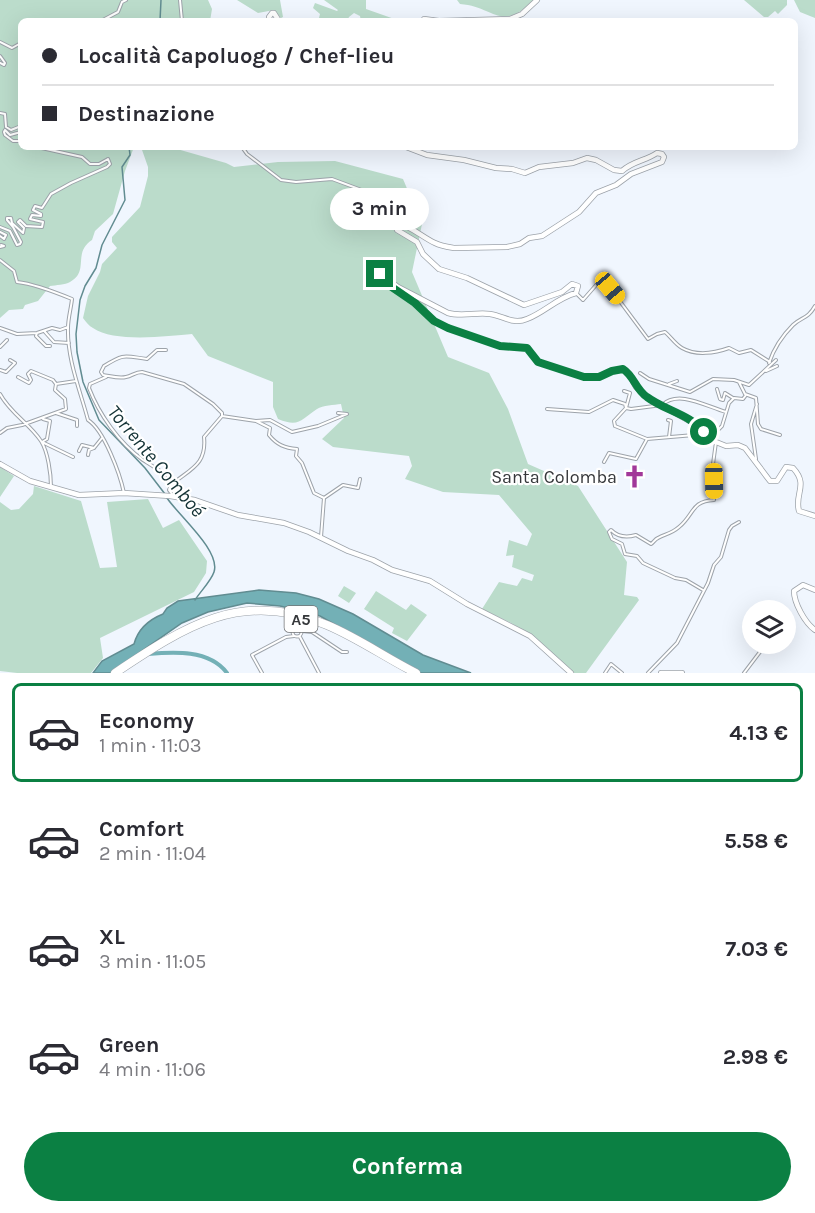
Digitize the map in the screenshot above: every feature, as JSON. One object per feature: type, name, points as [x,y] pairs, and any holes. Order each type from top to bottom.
[{"type":"highway","name":"A5","points":[[115,673],[175,634],[195,624],[221,616],[269,610],[292,613],[316,620],[416,673]]},
{"type":"highway","name":"A5","points":[[120,673],[183,633],[214,621],[260,614],[303,619],[330,629],[410,673]]},
{"type":"street","points":[[107,18],[118,12],[122,2],[126,0]]},
{"type":"street","points":[[180,0],[180,18]]},
{"type":"street","points":[[512,18],[522,14],[537,0]]},
{"type":"street","points":[[269,18],[272,12],[278,18]]},
{"type":"street","points":[[0,42],[12,48],[18,45]]},
{"type":"street","points":[[0,56],[5,63],[4,65],[0,63]]},
{"type":"street","points":[[0,113],[5,114],[6,127],[11,130],[18,127]]},
{"type":"street","points":[[18,133],[10,135],[5,130],[4,132],[13,141],[18,141]]},
{"type":"street","points":[[0,227],[10,231],[18,245],[20,244],[14,227],[7,218],[11,218],[12,223],[23,233],[25,231],[18,222],[20,220],[26,226],[42,227],[43,222],[30,219],[32,215],[41,216],[33,210],[35,206],[42,207],[51,194],[110,164],[108,159],[99,164],[90,164],[81,158],[49,150]]},
{"type":"street","points":[[244,150],[281,180],[296,182],[332,179],[367,192],[422,235]]},
{"type":"street","points":[[414,150],[427,155],[525,173],[539,167],[587,158],[596,160],[614,170],[622,171],[634,162],[660,153],[664,157],[659,164],[648,166],[625,177],[616,185],[596,193],[579,212],[542,236],[527,239],[520,244],[506,247],[454,248],[436,244],[398,222],[396,225],[397,230],[417,242],[425,256],[439,269],[471,280],[524,305],[562,292],[573,284],[578,286],[576,293]]},
{"type":"street","points":[[0,260],[14,271],[17,282],[30,282],[61,297],[72,299],[68,327],[76,381],[85,403],[88,420],[95,424],[112,456],[122,478],[124,493]]},
{"type":"street","points":[[576,293],[558,299],[530,318],[517,322],[491,314],[456,315],[445,312],[398,287],[378,273],[380,279],[415,303],[434,321],[455,331],[500,346],[527,348],[538,362],[581,376],[599,377],[623,369],[631,376],[641,393],[694,423],[716,442],[726,446],[741,445],[767,479],[772,482],[777,481],[786,467],[791,467],[800,477],[802,487],[798,498],[799,511],[815,516]]},
{"type":"street","points":[[576,293],[583,300],[597,284],[610,288],[648,339],[665,332],[682,348],[691,352],[719,353],[729,348],[739,353],[751,350],[770,362]]},
{"type":"street","points":[[766,370],[776,345],[794,325],[808,316],[815,306]]},
{"type":"street","points":[[0,328],[17,334],[45,332],[51,328],[60,330],[68,327]]},
{"type":"street","points":[[45,332],[54,342],[70,343]]},
{"type":"street","points":[[37,333],[36,336],[42,343],[50,346]]},
{"type":"street","points":[[0,347],[7,340]]},
{"type":"street","points":[[166,350],[157,350],[147,359],[128,355],[110,362],[104,366],[103,375],[126,377],[142,372],[184,384],[213,404],[222,416]]},
{"type":"street","points":[[0,370],[6,372],[15,363],[10,360]]},
{"type":"street","points":[[640,373],[644,377],[669,384],[684,392],[690,392],[713,379],[739,381],[749,386],[776,360]]},
{"type":"street","points":[[766,370],[777,366]]},
{"type":"street","points":[[18,377],[29,383],[31,380],[28,376],[31,371],[53,380],[56,384]]},
{"type":"street","points":[[109,376],[90,384],[89,388],[97,408],[141,459],[176,482]]},
{"type":"street","points":[[56,384],[76,381]]},
{"type":"street","points":[[669,384],[677,381]]},
{"type":"street","points":[[739,381],[746,395]]},
{"type":"street","points":[[0,433],[8,428],[66,409],[65,399],[55,390],[56,384]]},
{"type":"street","points":[[717,389],[720,399],[723,400],[725,393],[733,398],[742,399],[746,395]]},
{"type":"street","points":[[624,391],[630,393],[626,408],[615,419],[614,425],[647,439],[708,436],[722,426],[729,403],[733,398]]},
{"type":"street","points":[[0,394],[9,408],[42,442],[73,457]]},
{"type":"street","points":[[746,395],[756,397],[759,427],[763,431],[780,435]]},
{"type":"street","points":[[547,409],[589,412],[610,400],[625,404],[626,408],[631,409],[662,405],[665,402],[687,398],[726,412]]},
{"type":"street","points":[[755,462],[751,424],[757,404]]},
{"type":"street","points":[[53,412],[77,420],[77,426]]},
{"type":"street","points":[[222,416],[256,421],[270,420],[292,432],[318,426],[347,414],[338,413]]},
{"type":"street","points":[[172,497],[169,490],[201,463],[205,448],[204,437],[222,416]]},
{"type":"street","points":[[42,418],[50,421],[47,439],[42,442]]},
{"type":"street","points":[[668,420],[671,421],[669,437]]},
{"type":"street","points":[[256,421],[270,428],[269,435],[275,443],[297,449],[296,456],[302,463],[314,493],[324,498]]},
{"type":"street","points":[[88,455],[89,450],[94,448],[102,438]]},
{"type":"street","points":[[604,462],[609,453],[636,459],[647,439]]},
{"type":"street","points":[[42,442],[51,469],[51,487]]},
{"type":"street","points":[[703,590],[686,580],[675,578],[643,563],[637,556],[625,554],[622,544],[612,539],[609,532],[610,530],[624,537],[636,535],[651,544],[657,538],[665,536],[682,525],[696,505],[705,500],[714,500],[713,464],[716,442]]},
{"type":"street","points":[[79,451],[82,445],[94,448]]},
{"type":"street","points":[[0,464],[21,477],[79,495],[124,493],[162,495],[204,503],[238,515],[284,522],[393,570],[430,581],[467,604],[523,631],[571,673]]},
{"type":"street","points":[[324,498],[343,485],[358,488],[360,479]]},
{"type":"street","points":[[321,537],[324,498]]},
{"type":"street","points":[[648,673],[677,643],[710,580],[714,564],[723,554],[729,530],[740,522]]},
{"type":"street","points":[[815,590],[803,585],[794,591],[794,596],[807,623],[815,630]]},
{"type":"street","points":[[294,636],[295,628],[300,628],[302,631],[312,632],[342,652],[347,652]]},
{"type":"street","points":[[300,636],[302,631]]},
{"type":"street","points":[[262,673],[252,655],[286,637],[300,636]]},
{"type":"street","points":[[300,636],[320,673]]},
{"type":"street","points":[[744,673],[758,654]]},
{"type":"street","points":[[605,673],[611,664],[622,673]]},
{"type":"street","points":[[661,673],[682,673]]},
{"type":"green space","points":[[0,0],[208,0],[212,9],[210,18],[18,18],[18,150],[133,150],[113,214],[95,231],[92,240],[83,250],[76,278],[68,283],[50,286],[38,301],[25,305],[23,309],[9,310],[0,318]]},
{"type":"green space","points":[[237,0],[280,0],[283,17],[281,18],[274,10],[258,13]]},
{"type":"green space","points":[[324,0],[366,0],[366,9],[392,18],[360,18],[354,13],[348,18],[319,18],[320,14],[313,8],[315,3],[338,10]]},
{"type":"green space","points":[[457,0],[535,0],[523,10],[505,17],[460,4]]},
{"type":"green space","points":[[744,0],[787,0],[787,5],[778,14],[775,11],[768,17],[764,17]]},
{"type":"green space","points":[[794,0],[815,0],[815,18],[800,12]]},
{"type":"green space","points":[[142,150],[180,150],[234,167],[278,162],[335,161],[403,179],[422,224],[412,272],[448,357],[489,373],[508,409],[528,464],[578,486],[627,562],[624,595],[637,597],[639,600],[586,673],[573,673],[535,637],[482,609],[499,582],[517,586],[522,578],[532,581],[534,575],[512,567],[514,555],[506,556],[509,540],[527,546],[532,534],[499,495],[443,492],[405,479],[412,466],[409,456],[333,447],[322,439],[344,418],[341,404],[319,408],[296,422],[285,422],[278,419],[273,407],[273,382],[208,356],[192,334],[156,337],[114,336],[102,333],[86,322],[83,318],[88,296],[102,264],[117,248],[112,242],[112,237],[140,207],[148,167]]},
{"type":"green space","points":[[0,467],[14,476],[0,497]]},
{"type":"green space","points":[[34,486],[81,501],[100,568],[117,567],[107,502],[148,499],[163,528],[179,520],[207,561],[206,573],[194,592],[100,638],[103,658],[91,673],[0,671],[0,502],[11,510],[19,509],[33,494]]},
{"type":"green space","points":[[344,586],[356,593],[349,603],[338,596]]},
{"type":"green space","points":[[376,591],[406,610],[411,604],[427,615],[407,641],[392,633],[394,628],[364,609]]},
{"type":"water","points":[[259,590],[296,593],[319,599],[353,614],[423,655],[471,673],[420,673],[320,616],[280,606],[247,603],[208,612],[182,623],[123,664],[115,673],[93,673],[102,661],[134,644],[144,626],[178,601]]},
{"type":"waterway","name":"Torrente Comboé","points":[[160,18],[161,0]]},
{"type":"waterway","name":"Torrente Comboé","points":[[129,150],[130,155],[122,167],[125,200],[102,245],[96,268],[80,300],[76,334],[77,352],[83,382],[99,420],[145,468],[165,494]]},
{"type":"waterway","name":"Torrente Comboé","points":[[167,498],[198,534],[211,554],[214,564],[213,575],[195,600]]},
{"type":"waterway","points":[[147,654],[179,653],[201,656],[219,665],[227,673]]},
{"type":"place","name":"Santa Colomba","points":[[635,477]]},
{"type":"route","points":[[380,274],[378,273],[380,279],[415,303],[431,319],[455,331],[504,347],[527,348],[538,362],[584,377],[599,377],[623,369],[631,376],[641,393],[694,423],[704,432]]}]
